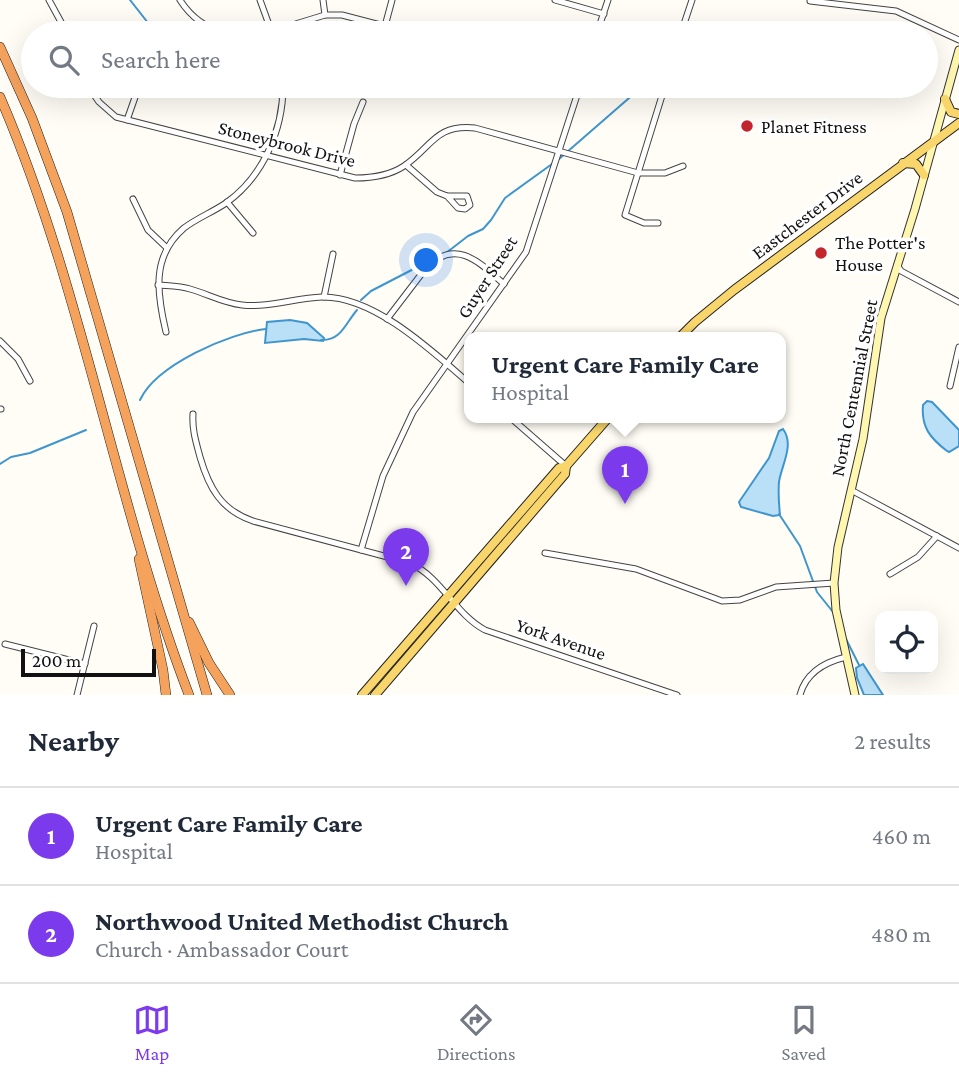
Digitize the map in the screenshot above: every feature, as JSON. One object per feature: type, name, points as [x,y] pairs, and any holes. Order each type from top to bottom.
[{"type":"highway","points":[[0,47],[21,94]]},
{"type":"highway","points":[[0,97],[25,157],[46,219],[158,603],[189,695]]},
{"type":"highway","points":[[23,98],[66,212],[207,695]]},
{"type":"highway","points":[[123,486],[166,695]]},
{"type":"highway","points":[[180,602],[209,663],[230,695]]},
{"type":"main road","points":[[945,99],[951,112],[959,114]]},
{"type":"main road","name":"Eastchester Drive","points":[[685,332],[734,290],[959,123]]},
{"type":"main road","points":[[903,163],[916,164],[924,175]]},
{"type":"main road","points":[[362,695],[565,474],[566,466],[604,423]]},
{"type":"main road","points":[[375,695],[450,599]]},
{"type":"street","points":[[50,0],[61,21]]},
{"type":"street","points":[[180,0],[200,21]]},
{"type":"street","points":[[260,0],[266,21]]},
{"type":"street","points":[[323,0],[325,15]]},
{"type":"street","points":[[386,21],[392,0]]},
{"type":"street","points":[[555,0],[604,14]]},
{"type":"street","points":[[601,21],[608,0]]},
{"type":"street","points":[[685,21],[692,0]]},
{"type":"street","points":[[810,1],[896,10],[919,21]]},
{"type":"street","points":[[307,21],[325,15],[342,15],[365,21]]},
{"type":"street","points":[[938,30],[959,40]]},
{"type":"street","name":"North Centennial Street","points":[[855,695],[834,583],[838,547],[863,439],[876,338],[885,300],[959,50]]},
{"type":"street","name":"Stoneybrook Drive","points":[[98,98],[108,111],[127,120],[340,175],[369,178],[384,175],[406,165],[441,132],[462,127],[475,128],[638,173],[664,173],[682,166]]},
{"type":"street","points":[[127,120],[135,98]]},
{"type":"street","points":[[166,332],[158,299],[158,285],[160,265],[167,248],[186,226],[227,202],[253,177],[266,156],[282,110],[282,98]]},
{"type":"street","name":"Guyer Street","points":[[470,332],[526,252],[576,98]]},
{"type":"street","points":[[659,223],[643,223],[625,215],[661,98]]},
{"type":"street","points":[[340,175],[363,102]]},
{"type":"street","points":[[406,165],[430,188],[447,196]]},
{"type":"street","points":[[133,199],[148,230],[167,248]]},
{"type":"street","points":[[227,202],[253,233]]},
{"type":"street","points":[[324,297],[333,254]]},
{"type":"street","points":[[387,319],[433,260],[444,255],[471,257],[504,284]]},
{"type":"street","points":[[897,265],[901,271],[959,302]]},
{"type":"street","points":[[158,285],[183,287],[217,300],[243,305],[324,297],[355,303],[387,319],[464,379]]},
{"type":"street","name":"Guyer Street","points":[[361,550],[374,502],[396,443],[415,408],[464,340]]},
{"type":"street","points":[[0,341],[18,359],[30,381]]},
{"type":"street","points":[[950,386],[959,347]]},
{"type":"street","name":"York Avenue","points":[[193,414],[192,431],[207,481],[217,498],[229,510],[253,521],[417,566],[431,577],[471,621],[485,630],[661,692],[677,695]]},
{"type":"street","points":[[516,423],[566,466]]},
{"type":"street","points":[[850,490],[959,548]]},
{"type":"street","points":[[890,574],[918,557],[937,536]]},
{"type":"street","points":[[545,553],[636,569],[722,601],[740,600],[776,587],[834,583]]},
{"type":"street","points":[[77,695],[94,626]]},
{"type":"street","points":[[5,644],[85,664]]},
{"type":"street","points":[[800,695],[808,677],[817,669],[833,660],[846,657]]},
{"type":"water","points":[[290,320],[307,323],[324,338],[323,341],[304,339],[265,343],[267,322]]},
{"type":"water","points":[[927,401],[932,402],[959,430],[959,446],[949,452],[925,426],[923,405]]},
{"type":"water","points":[[783,429],[788,449],[779,482],[780,515],[773,516],[741,507],[739,502],[769,458],[779,431]]},
{"type":"water","points":[[863,664],[883,695],[864,695],[856,668]]},
{"type":"waterway","points":[[130,0],[147,21]]},
{"type":"waterway","points":[[559,159],[629,98]]},
{"type":"waterway","points":[[446,253],[468,236],[483,229],[505,198],[552,164]]},
{"type":"waterway","points":[[361,300],[371,291],[431,260]]},
{"type":"waterway","points":[[321,340],[338,335],[357,310]]},
{"type":"waterway","points":[[140,400],[148,387],[177,363],[214,344],[266,329]]},
{"type":"waterway","points":[[0,464],[11,457],[30,453],[86,430]]},
{"type":"waterway","points":[[779,514],[800,546],[817,592],[833,612]]},
{"type":"waterway","points":[[846,639],[859,665]]},
{"type":"place","name":"Planet Fitness","points":[[747,126]]},
{"type":"place","name":"The Potter's House","points":[[821,253]]},
{"type":"place","name":"Urgent Care Family Care","points":[[625,504]]},
{"type":"place","name":"Northwood United Methodist Church","points":[[406,586]]}]
